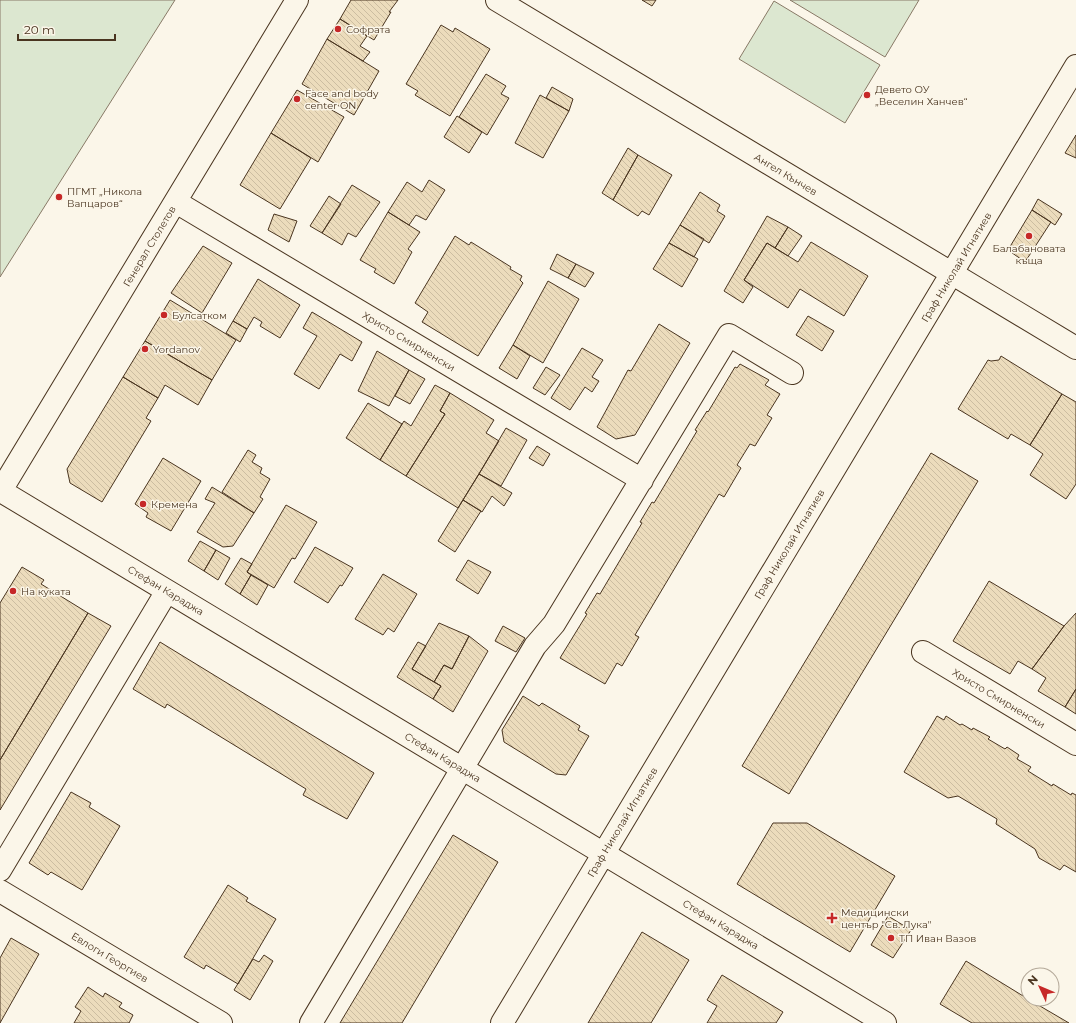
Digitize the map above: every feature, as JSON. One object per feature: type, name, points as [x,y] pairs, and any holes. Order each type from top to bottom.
[{"type":"street","name":"Генерал Столетов","points":[[0,491],[297,0]]},
{"type":"street","name":"Ангел Кънчев","points":[[497,0],[1076,348]]},
{"type":"street","name":"Граф Николай Игнатиев","points":[[502,1023],[1076,66]]},
{"type":"street","name":"Христо Смирненски","points":[[176,202],[642,480]]},
{"type":"street","points":[[311,1023],[535,646],[554,624],[729,335],[792,373]]},
{"type":"street","name":"Стефан Караджа","points":[[0,491],[885,1023]]},
{"type":"street","points":[[0,870],[167,591]]},
{"type":"street","name":"Христо Смирненски","points":[[923,652],[1076,744]]},
{"type":"street","name":"Евлоги Георгиев","points":[[0,890],[221,1023]]},
{"type":"green space","points":[[0,0],[175,0],[0,277]]},
{"type":"green space","points":[[790,0],[919,0],[885,57]]},
{"type":"green space","points":[[774,1],[880,65],[845,123],[739,59]]},
{"type":"building","points":[[351,0],[398,0],[389,12],[391,12],[374,40],[340,19]]},
{"type":"building","points":[[642,0],[656,0],[652,6]]},
{"type":"building","points":[[340,19],[367,36],[360,46],[370,52],[363,61],[327,39]]},
{"type":"building","points":[[441,25],[453,32],[455,28],[490,49],[450,116],[415,95],[418,91],[406,84]]},
{"type":"building","points":[[327,39],[379,71],[354,115],[302,84]]},
{"type":"building","points":[[486,74],[506,86],[501,94],[509,98],[487,135],[459,117]]},
{"type":"building","points":[[552,87],[573,99],[569,111],[546,98]]},
{"type":"building","points":[[297,90],[344,117],[318,162],[271,133]]},
{"type":"building","points":[[540,95],[569,111],[543,158],[515,143]]},
{"type":"building","points":[[457,116],[482,132],[469,153],[444,137]]},
{"type":"building","points":[[271,133],[311,158],[280,209],[240,185]]},
{"type":"building","points":[[1076,135],[1076,158],[1065,153]]},
{"type":"building","points":[[628,148],[638,155],[613,200],[602,193]]},
{"type":"building","points":[[638,155],[672,175],[649,215],[642,211],[638,216],[613,200]]},
{"type":"building","points":[[429,180],[445,190],[426,220],[416,215],[409,225],[388,212],[407,182],[422,192]]},
{"type":"building","points":[[352,185],[380,202],[356,237],[348,233],[342,245],[322,233]]},
{"type":"building","points":[[700,192],[720,205],[717,211],[725,216],[709,243],[680,225]]},
{"type":"building","points":[[329,196],[341,204],[322,233],[310,226]]},
{"type":"building","points":[[1038,199],[1062,214],[1055,225],[1032,210]]},
{"type":"building","name":"Балабановата къща","points":[[1032,210],[1051,222],[1025,262],[1008,250]]},
{"type":"building","points":[[388,212],[420,232],[408,249],[412,252],[394,284],[374,272],[376,269],[360,260]]},
{"type":"building","points":[[274,214],[297,221],[289,242],[268,230]]},
{"type":"building","points":[[767,216],[788,227],[775,248],[767,243],[744,280],[753,287],[743,303],[724,291]]},
{"type":"building","points":[[680,225],[704,239],[694,257],[669,243]]},
{"type":"building","points":[[788,227],[802,236],[788,256],[775,248]]},
{"type":"building","points":[[455,236],[469,245],[471,242],[511,267],[510,269],[522,276],[520,280],[523,283],[478,356],[422,322],[428,312],[415,303]]},
{"type":"building","points":[[811,242],[868,276],[844,316],[800,289],[788,308],[744,280],[767,243],[798,262]]},
{"type":"building","points":[[669,243],[698,259],[682,287],[653,269]]},
{"type":"building","points":[[203,246],[232,263],[202,313],[171,293]]},
{"type":"building","points":[[557,254],[576,264],[568,278],[550,269]]},
{"type":"building","points":[[576,264],[594,273],[585,287],[568,278]]},
{"type":"building","points":[[258,279],[300,305],[280,338],[260,326],[262,322],[254,317],[247,329],[233,321]]},
{"type":"building","points":[[548,281],[579,299],[543,363],[513,345]]},
{"type":"building","points":[[170,300],[236,340],[212,380],[145,341]]},
{"type":"building","points":[[312,312],[362,342],[352,361],[340,354],[319,389],[294,374],[317,336],[303,328]]},
{"type":"building","points":[[808,316],[834,331],[822,351],[796,335]]},
{"type":"building","points":[[233,321],[247,329],[240,342],[226,333]]},
{"type":"building","points":[[659,324],[690,343],[635,435],[616,439],[597,427],[628,370],[631,371]]},
{"type":"building","points":[[145,341],[212,380],[198,405],[165,385],[158,398],[123,377]]},
{"type":"building","points":[[513,345],[530,356],[517,379],[499,368]]},
{"type":"building","points":[[582,348],[603,360],[592,377],[599,381],[592,392],[585,387],[570,410],[551,398]]},
{"type":"building","points":[[377,351],[409,370],[389,406],[358,391]]},
{"type":"building","points":[[1001,356],[1062,394],[1030,445],[1011,434],[1008,439],[958,409],[988,360],[999,360]]},
{"type":"building","points":[[740,364],[769,380],[765,385],[780,394],[767,415],[772,418],[755,446],[750,444],[737,465],[741,468],[724,497],[719,494],[635,635],[639,637],[622,666],[617,663],[605,684],[560,658],[587,614],[585,613],[597,593],[600,594],[642,523],[640,522],[652,502],[654,503],[697,431],[695,430],[707,411],[708,412],[735,367],[737,368]]},
{"type":"building","points":[[546,367],[560,375],[545,395],[533,388]]},
{"type":"building","points":[[409,370],[425,379],[410,404],[395,396]]},
{"type":"building","points":[[123,377],[158,398],[146,418],[151,421],[102,502],[70,483],[67,469]]},
{"type":"building","points":[[435,385],[450,393],[440,411],[445,414],[406,476],[380,460],[404,421],[411,426]]},
{"type":"building","points":[[450,393],[494,420],[486,433],[499,441],[458,508],[406,476],[445,414],[440,411]]},
{"type":"building","points":[[1062,394],[1076,402],[1076,484],[1066,499],[1030,475],[1043,454],[1030,445]]},
{"type":"building","points":[[368,403],[402,424],[380,460],[346,438]]},
{"type":"building","points":[[506,428],[527,440],[501,486],[479,474]]},
{"type":"building","points":[[537,446],[550,454],[543,466],[529,458]]},
{"type":"building","points":[[248,450],[256,455],[252,462],[262,468],[260,473],[270,479],[260,497],[263,499],[254,513],[222,492]]},
{"type":"building","points":[[931,453],[978,481],[789,794],[742,766]]},
{"type":"building","points":[[163,458],[201,481],[171,531],[146,517],[148,513],[135,504]]},
{"type":"building","points":[[479,474],[512,493],[504,506],[492,496],[482,512],[463,500]]},
{"type":"building","points":[[212,487],[254,513],[233,546],[223,547],[197,532],[215,503],[205,499]]},
{"type":"building","points":[[463,500],[481,511],[455,552],[438,541]]},
{"type":"building","points":[[286,505],[317,522],[295,559],[292,558],[274,588],[247,572]]},
{"type":"building","points":[[200,541],[216,550],[204,571],[188,561]]},
{"type":"building","points":[[315,547],[353,568],[342,586],[340,585],[328,603],[294,582]]},
{"type":"building","points":[[216,550],[230,558],[218,580],[204,571]]},
{"type":"building","points":[[241,558],[252,564],[247,572],[251,575],[240,594],[225,584]]},
{"type":"building","points":[[468,560],[491,572],[478,594],[456,580]]},
{"type":"building","points":[[22,567],[44,580],[41,584],[88,613],[0,760],[0,603]]},
{"type":"building","points":[[383,574],[417,594],[394,632],[388,628],[383,635],[355,619]]},
{"type":"building","points":[[251,575],[268,585],[257,605],[240,594]]},
{"type":"building","points":[[989,581],[1064,626],[1032,669],[1018,661],[1010,674],[953,641]]},
{"type":"building","points":[[88,613],[111,626],[0,810],[0,760]]},
{"type":"building","points":[[1076,613],[1076,689],[1065,707],[1038,691],[1046,678],[1032,669],[1064,626]]},
{"type":"building","points":[[439,623],[469,636],[452,669],[444,665],[434,682],[412,669]]},
{"type":"building","points":[[503,626],[525,638],[516,652],[495,641]]},
{"type":"building","points":[[469,636],[488,651],[453,712],[433,699],[441,686],[434,682],[444,665],[452,669]]},
{"type":"building","points":[[160,642],[374,773],[347,819],[303,795],[306,789],[167,704],[165,708],[133,689]]},
{"type":"building","points":[[418,642],[426,646],[412,669],[441,686],[433,699],[397,677]]},
{"type":"building","points":[[1076,689],[1076,714],[1065,707]]},
{"type":"building","points":[[523,696],[539,706],[542,703],[580,726],[578,730],[589,736],[566,775],[556,774],[504,742],[502,730]]},
{"type":"building","points":[[937,716],[944,720],[946,716],[960,725],[962,724],[972,730],[973,728],[990,737],[988,739],[1005,749],[1007,747],[1019,755],[1017,759],[1031,767],[1028,771],[1052,786],[1053,784],[1071,795],[1072,793],[1076,795],[1076,872],[1064,865],[1060,870],[1039,858],[1035,849],[996,824],[997,819],[958,796],[948,798],[904,772]]},
{"type":"building","points":[[71,792],[91,803],[89,807],[120,826],[82,890],[51,872],[48,875],[29,863]]},
{"type":"building","name":"Медицински център \"Св. Лука\"","points":[[773,823],[807,823],[895,876],[850,952],[737,884]]},
{"type":"building","points":[[453,835],[498,862],[402,1023],[340,1023]]},
{"type":"building","points":[[228,885],[248,898],[246,901],[276,919],[238,984],[206,965],[204,969],[184,957]]},
{"type":"building","name":"ТП Иван Вазов","points":[[888,916],[911,930],[893,958],[871,945]]},
{"type":"building","points":[[642,932],[689,960],[651,1023],[588,1023]]},
{"type":"building","points":[[11,938],[39,954],[0,1023],[0,958]]},
{"type":"building","points":[[264,955],[273,961],[250,1000],[234,990],[253,959],[259,962]]},
{"type":"building","points":[[966,961],[1020,994],[1020,1007],[1042,1007],[1069,1023],[972,1023],[940,1004]]},
{"type":"building","points":[[722,975],[783,1012],[776,1023],[707,1023],[717,1006],[707,1000]]},
{"type":"building","points":[[88,987],[103,997],[105,993],[122,1003],[119,1007],[133,1015],[129,1023],[74,1023],[81,1011],[75,1007]]},
{"type":"place","name":"Софрата","points":[[338,29]]},
{"type":"place","name":"Девето ОУ „Веселин Ханчев“","points":[[867,95]]},
{"type":"place","name":"Face and body center ON","points":[[297,99]]},
{"type":"place","name":"ПГМТ „Никола Вапцаров“","points":[[59,197]]},
{"type":"place","name":"Балабановата къща","points":[[1029,236]]},
{"type":"place","name":"Булсатком","points":[[164,315]]},
{"type":"place","name":"Yordanov","points":[[145,349]]},
{"type":"place","name":"Кремена","points":[[143,504]]},
{"type":"place","name":"На куката","points":[[13,591]]},
{"type":"place","name":"Медицински център \"Св. Лука\"","points":[[832,918]]},
{"type":"place","name":"ТП Иван Вазов","points":[[891,938]]}]
